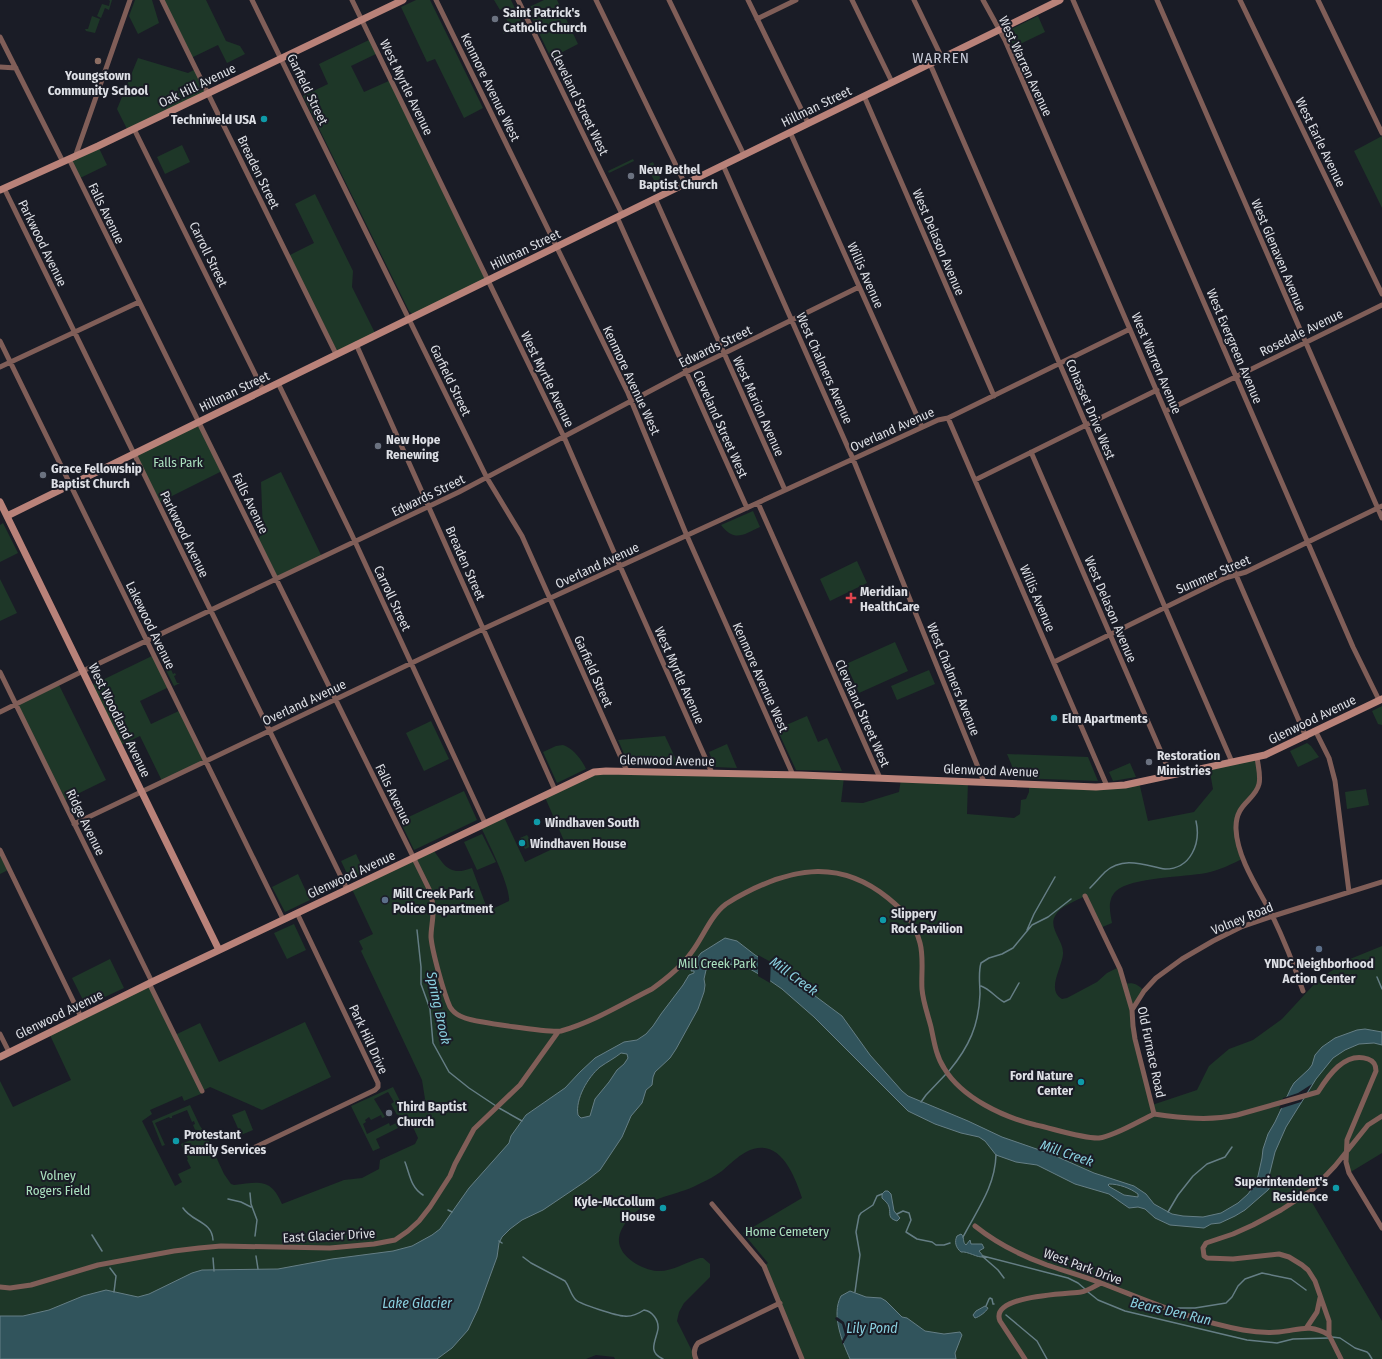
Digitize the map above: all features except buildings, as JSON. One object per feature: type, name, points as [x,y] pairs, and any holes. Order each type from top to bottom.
[{"type":"street","points":[[69,159],[130,0]]},
{"type":"street","name":"Breaden Street","points":[[162,0],[336,354]]},
{"type":"street","name":"Garfield Street","points":[[252,0],[487,478],[522,536],[627,771]]},
{"type":"street","name":"West Myrtle Avenue","points":[[352,0],[564,437],[712,773]]},
{"type":"street","name":"Oak Hill Avenue","points":[[2,189],[134,129],[403,0]]},
{"type":"street","name":"Kenmore Avenue West","points":[[436,0],[631,401],[687,536],[793,775]]},
{"type":"street","name":"Cleveland Street West","points":[[518,0],[620,216],[686,372],[747,508]]},
{"type":"street","points":[[596,0],[685,184]]},
{"type":"street","points":[[668,0],[744,155]]},
{"type":"street","points":[[748,0],[808,123]]},
{"type":"street","points":[[757,19],[796,0]]},
{"type":"street","points":[[852,0],[892,82]]},
{"type":"street","points":[[914,0],[942,58]]},
{"type":"street","name":"West Warren Avenue","points":[[983,0],[1000,30],[1306,736]]},
{"type":"street","name":"Hillman Street","points":[[4,517],[1060,0]]},
{"type":"street","name":"West Evergreen Avenue","points":[[1073,0],[1353,647],[1380,700]]},
{"type":"street","name":"West Glenaven Avenue","points":[[1157,0],[1306,342],[1380,507],[1382,518]]},
{"type":"street","name":"West Earle Avenue","points":[[1240,0],[1382,294]]},
{"type":"street","points":[[1318,0],[1382,133]]},
{"type":"street","name":"Falls Avenue","points":[[0,36],[16,68],[69,159],[431,895],[433,912],[431,930],[432,944],[447,998],[453,1010],[459,1015],[474,1020],[558,1032]]},
{"type":"street","name":"Cohasset Drive West","points":[[930,64],[1232,762]]},
{"type":"street","points":[[0,67],[16,68]]},
{"type":"street","name":"West Delason Avenue","points":[[864,96],[994,396]]},
{"type":"street","name":"Carroll Street","points":[[134,129],[263,390]]},
{"type":"street","name":"Willis Avenue","points":[[790,132],[922,427]]},
{"type":"street","name":"West Chalmers Avenue","points":[[723,165],[854,459],[984,782]]},
{"type":"street","name":"Parkwood Avenue","points":[[2,189],[134,453],[347,889]]},
{"type":"street","name":"West Marion Avenue","points":[[655,198],[785,490]]},
{"type":"street","name":"Edwards Street","points":[[0,712],[83,671],[429,507],[487,478],[686,372],[859,287]]},
{"type":"street","points":[[0,367],[139,302]]},
{"type":"street","name":"Rosedale Avenue","points":[[1166,411],[1382,305]]},
{"type":"street","name":"Overland Avenue","points":[[74,824],[269,730],[620,566],[922,427],[943,418],[948,418],[1130,329]]},
{"type":"street","name":"Lakewood Avenue","points":[[0,341],[283,919]]},
{"type":"street","name":"Breaden Street","points":[[356,344],[555,790]]},
{"type":"street","name":"Carroll Street","points":[[278,383],[355,542],[485,823]]},
{"type":"street","points":[[975,480],[1157,390]]},
{"type":"street","name":"Willis Avenue","points":[[948,418],[1107,786]]},
{"type":"street","name":"West Delason Avenue","points":[[1031,452],[1171,775]]},
{"type":"street","name":"West Woodland Avenue","points":[[0,502],[4,517],[83,671],[219,950]]},
{"type":"street","name":"Cleveland Street West","points":[[758,503],[880,778]]},
{"type":"street","name":"Summer Street","points":[[1054,662],[1224,578],[1246,572],[1380,507]]},
{"type":"street","name":"Ridge Avenue","points":[[0,672],[202,1091]]},
{"type":"street","name":"Glenwood Avenue","points":[[0,1057],[150,982],[594,772],[606,770],[1107,786],[1125,785],[1257,757],[1274,752],[1380,700]]},
{"type":"street","points":[[1316,732],[1328,758],[1334,777],[1349,892]]},
{"type":"street","points":[[1257,757],[1260,775],[1259,785],[1256,792],[1241,809],[1236,828],[1239,845],[1273,916],[1303,991]]},
{"type":"street","points":[[0,850],[81,1017]]},
{"type":"street","points":[[558,1032],[590,1020],[652,989],[689,957],[719,911],[726,904],[744,893],[769,881],[797,874],[812,871],[832,872],[861,880],[882,893],[901,909],[911,921],[920,944],[922,958],[923,998],[938,1057],[945,1071],[950,1077],[977,1100],[1003,1114],[1023,1121],[1086,1137],[1100,1138],[1110,1135],[1154,1114]]},
{"type":"street","name":"Volney Road","points":[[1132,1010],[1152,983],[1165,971],[1182,959],[1230,932],[1273,916],[1382,882]]},
{"type":"street","name":"Old Furnace Road","points":[[1085,896],[1120,969],[1132,1010],[1132,1026],[1154,1114],[1217,1119],[1237,1115],[1318,1092],[1328,1076],[1351,1059],[1363,1058],[1371,1060],[1376,1069],[1375,1074],[1349,1132],[1346,1143],[1346,1162],[1349,1173],[1382,1228]]},
{"type":"street","name":"Park Hill Drive","points":[[247,1151],[375,1090],[378,1087],[378,1083],[297,912]]},
{"type":"street","name":"East Glacier Drive","points":[[0,1287],[10,1288],[31,1285],[98,1265],[193,1248],[221,1246],[330,1248],[374,1244],[395,1240],[408,1231],[430,1207],[450,1176],[471,1134],[482,1120],[512,1094],[520,1085],[558,1032]]},
{"type":"street","points":[[0,1034],[9,1052]]},
{"type":"street","points":[[1341,1358],[1329,1335],[1329,1322],[1315,1281],[1308,1270],[1289,1257],[1274,1254],[1233,1259],[1212,1259],[1204,1256],[1202,1248],[1206,1243],[1233,1234],[1253,1225],[1302,1198],[1321,1182],[1368,1125],[1382,1116]]},
{"type":"street","points":[[712,1204],[762,1262],[767,1270],[802,1359]]},
{"type":"street","name":"West Park Drive","points":[[975,1226],[995,1239],[1036,1261],[1101,1283],[1166,1309],[1219,1325],[1245,1330],[1266,1332],[1293,1331],[1307,1327]]},
{"type":"street","points":[[1025,1359],[1000,1321],[999,1315],[1002,1308],[1009,1304],[1033,1298],[1084,1291],[1101,1283]]},
{"type":"street","points":[[1320,1297],[1317,1312],[1307,1327],[1329,1335]]},
{"type":"street","points":[[696,1359],[694,1351],[698,1343],[780,1303]]},
{"type":"green space","points":[[109,0],[112,0],[109,10],[105,8],[101,18],[97,16],[102,4],[109,6]]},
{"type":"green space","points":[[135,0],[152,0],[159,23],[138,34],[129,16]]},
{"type":"green space","points":[[162,0],[206,0],[226,41],[240,46],[245,54],[227,63],[218,45],[191,58]]},
{"type":"green space","points":[[416,0],[430,0],[483,108],[464,118],[435,59],[427,62],[401,7]]},
{"type":"green space","points":[[494,0],[511,0],[523,25],[503,34],[505,27],[509,25],[502,9],[500,10]]},
{"type":"green space","points":[[544,0],[557,0],[578,44],[551,58],[527,8]]},
{"type":"green space","points":[[92,16],[100,19],[95,33],[86,31],[85,29],[88,29]]},
{"type":"green space","points":[[1038,16],[1045,32],[1014,47],[1007,31]]},
{"type":"green space","points":[[371,39],[378,53],[351,66],[364,92],[391,80],[488,280],[414,316],[409,311],[303,96],[328,84],[319,64]]},
{"type":"green space","points":[[138,58],[188,73],[196,69],[208,93],[128,131],[117,109]]},
{"type":"green space","points":[[1382,136],[1382,208],[1354,151]]},
{"type":"green space","points":[[182,145],[190,162],[165,174],[157,157]]},
{"type":"green space","points":[[98,146],[107,165],[78,179],[69,159]]},
{"type":"green space","points":[[633,159],[634,161],[609,173],[608,171]]},
{"type":"green space","points":[[653,162],[662,182],[659,184],[655,182],[647,167]]},
{"type":"green space","points":[[315,194],[353,271],[352,287],[376,335],[336,354],[288,256],[314,243],[295,204]]},
{"type":"green space","name":"Falls Park","points":[[198,422],[222,471],[158,503],[134,453]]},
{"type":"green space","points":[[281,472],[322,557],[276,579],[257,541],[263,532],[261,482]]},
{"type":"green space","points":[[753,511],[760,527],[749,532],[740,535],[731,534],[721,525]]},
{"type":"green space","points":[[3,523],[18,553],[0,562],[0,525]]},
{"type":"green space","points":[[857,561],[867,583],[830,601],[820,579]]},
{"type":"green space","points":[[0,579],[17,613],[0,621]]},
{"type":"green space","points":[[895,642],[908,671],[859,693],[846,664]]},
{"type":"green space","points":[[154,655],[169,687],[140,701],[151,724],[181,710],[205,761],[162,781],[140,736],[119,746],[90,686]]},
{"type":"green space","points":[[171,665],[170,667],[173,674],[175,673],[176,675],[174,676],[177,683],[180,683],[174,686],[165,668]]},
{"type":"green space","points":[[929,670],[935,684],[897,700],[891,686]]},
{"type":"green space","points":[[58,683],[106,780],[63,801],[16,704]]},
{"type":"green space","points":[[1382,706],[1382,725],[1378,724],[1372,711]]},
{"type":"green space","points":[[807,716],[818,742],[827,738],[842,771],[796,770],[777,729]]},
{"type":"green space","points":[[431,721],[449,759],[424,771],[406,733]]},
{"type":"green space","points":[[665,736],[679,766],[629,765],[618,740]]},
{"type":"green space","points":[[1307,743],[1319,757],[1298,767],[1290,751]]},
{"type":"green space","points":[[727,744],[737,768],[715,767],[709,752]]},
{"type":"green space","points":[[563,745],[577,755],[586,769],[557,783],[543,752],[556,746]]},
{"type":"green space","points":[[1007,754],[1088,757],[1098,781],[1017,778]]},
{"type":"green space","name":"Mill Creek Park","points":[[1257,757],[1259,785],[1241,809],[1236,828],[1244,858],[1221,869],[1206,873],[1146,880],[1124,886],[1116,891],[1111,898],[1110,906],[1112,923],[1100,928],[1085,896],[1061,909],[1057,912],[1053,921],[1053,925],[1063,949],[1062,960],[1056,978],[1055,990],[1057,995],[1062,999],[1067,998],[1097,982],[1107,973],[1119,967],[1124,984],[1135,984],[1144,991],[1132,1010],[1133,1026],[1152,1105],[1197,1090],[1209,1066],[1229,1049],[1253,1040],[1282,1019],[1319,979],[1350,959],[1382,946],[1382,1153],[1349,1173],[1346,1154],[1307,1194],[1382,1321],[1382,1359],[802,1359],[764,1266],[768,1263],[743,1233],[802,1198],[795,1178],[783,1160],[776,1153],[768,1149],[758,1148],[746,1152],[722,1171],[706,1181],[660,1198],[644,1206],[634,1213],[628,1220],[620,1234],[619,1245],[622,1251],[632,1261],[644,1268],[663,1271],[700,1258],[703,1258],[710,1264],[710,1277],[684,1303],[679,1312],[677,1321],[696,1359],[615,1359],[614,1357],[596,1355],[586,1359],[0,1359],[0,1081],[13,1107],[71,1080],[49,1033],[149,983],[175,1035],[200,1023],[219,1062],[305,1022],[331,1077],[262,1110],[210,1087],[202,1091],[203,1093],[184,1101],[182,1096],[150,1110],[152,1114],[142,1121],[175,1186],[182,1182],[178,1174],[191,1168],[181,1144],[198,1137],[193,1125],[195,1124],[194,1121],[192,1122],[187,1110],[172,1116],[172,1118],[169,1117],[155,1123],[165,1145],[162,1146],[152,1121],[190,1105],[224,1174],[231,1184],[257,1183],[269,1186],[278,1196],[282,1204],[344,1180],[362,1178],[379,1169],[380,1160],[415,1144],[418,1138],[413,1127],[410,1128],[404,1117],[400,1118],[398,1114],[397,1115],[391,1104],[394,1102],[388,1092],[374,1099],[385,1117],[382,1118],[381,1115],[371,1120],[369,1117],[363,1124],[367,1134],[389,1123],[390,1126],[396,1123],[398,1128],[376,1139],[380,1148],[373,1151],[351,1106],[393,1087],[404,1109],[425,1099],[422,1080],[361,951],[363,949],[359,941],[373,934],[351,887],[432,848],[440,860],[452,870],[458,871],[472,868],[488,911],[509,901],[509,894],[503,875],[480,825],[503,815],[525,862],[565,843],[544,795],[589,773],[844,777],[841,802],[863,803],[899,792],[901,779],[968,781],[967,814],[1014,818],[1020,814],[1021,800],[1026,799],[1029,792],[1029,784],[1107,786],[1139,782],[1148,821],[1194,812],[1213,789],[1209,767]]},
{"type":"green space","points":[[1130,763],[1136,777],[1113,781],[1109,772]]},
{"type":"green space","points":[[1366,789],[1369,805],[1347,809],[1345,792]]},
{"type":"green space","points":[[464,791],[477,820],[414,850],[400,821]]},
{"type":"green space","points":[[482,834],[496,862],[477,870],[464,842]]},
{"type":"green space","points":[[527,835],[534,845],[525,849],[524,847],[527,846],[524,840],[521,841],[520,838]]},
{"type":"green space","points":[[0,850],[10,869],[0,874]]},
{"type":"green space","points":[[356,854],[365,873],[350,880],[341,861]]},
{"type":"green space","points":[[298,874],[310,900],[285,912],[272,887]]},
{"type":"green space","points":[[294,924],[306,950],[287,959],[274,933]]},
{"type":"green space","points":[[110,959],[124,988],[86,1006],[72,978]]},
{"type":"green space","points":[[245,1110],[253,1130],[241,1135],[232,1115]]},
{"type":"water","name":"Lake Glacier","points":[[725,938],[737,941],[755,955],[791,978],[842,1016],[870,1055],[908,1096],[1002,1137],[1051,1154],[1094,1173],[1134,1186],[1146,1194],[1154,1204],[1172,1214],[1183,1216],[1203,1217],[1221,1213],[1238,1203],[1248,1194],[1254,1186],[1258,1176],[1263,1149],[1268,1134],[1291,1088],[1294,1083],[1309,1069],[1315,1055],[1322,1047],[1335,1038],[1357,1030],[1365,1029],[1382,1032],[1382,1045],[1374,1043],[1359,1044],[1345,1050],[1333,1058],[1316,1079],[1286,1127],[1275,1152],[1269,1176],[1270,1187],[1245,1210],[1220,1223],[1211,1224],[1204,1228],[1170,1225],[1155,1218],[1145,1209],[1138,1207],[1129,1208],[1109,1194],[1075,1184],[1037,1165],[1016,1162],[996,1155],[985,1141],[979,1137],[961,1133],[935,1124],[908,1111],[814,1017],[782,989],[750,969],[718,963],[706,970],[704,992],[698,1009],[670,1058],[655,1072],[652,1085],[646,1090],[642,1103],[631,1116],[622,1137],[600,1170],[543,1210],[522,1220],[502,1237],[499,1243],[497,1257],[478,1309],[468,1330],[452,1348],[437,1359],[0,1359],[0,1316],[23,1316],[49,1310],[83,1296],[106,1290],[138,1297],[149,1294],[192,1273],[202,1270],[278,1269],[332,1259],[393,1251],[412,1246],[432,1235],[440,1229],[469,1188],[509,1143],[511,1136],[526,1115],[565,1088],[595,1058],[624,1042],[637,1040],[646,1034],[689,975],[694,973],[694,971],[691,971],[695,961],[701,953]],"holes":[[[621,1053],[627,1054],[628,1058],[595,1099],[590,1116],[581,1118],[578,1115],[578,1102],[587,1082],[595,1071]],[[1108,1185],[1128,1188],[1138,1194],[1138,1197],[1124,1195],[1110,1187]]]},
{"type":"water","points":[[885,1191],[888,1191],[891,1194],[894,1211],[900,1218],[897,1221],[892,1219],[890,1216],[889,1206],[882,1198],[882,1194]]},
{"type":"water","points":[[961,1234],[966,1245],[970,1240],[971,1244],[982,1244],[984,1248],[979,1251],[984,1257],[967,1252],[961,1252],[959,1250],[956,1245],[956,1240],[957,1236]]},
{"type":"water","name":"Lily Pond","points":[[850,1291],[866,1297],[881,1298],[902,1317],[907,1318],[925,1331],[944,1334],[960,1332],[962,1335],[955,1353],[956,1359],[850,1359],[841,1336],[837,1320],[837,1311],[841,1296]]},
{"type":"water","points":[[985,1306],[988,1308],[987,1310],[975,1318],[973,1315],[976,1311]]},
{"type":"pier","points":[[758,955],[771,962],[770,983],[758,976]]},
{"type":"pier","points":[[1312,1084],[1301,1102],[1279,1109],[1283,1098],[1298,1093]]},
{"type":"pier","points":[[837,1317],[844,1322],[848,1335],[842,1344],[845,1335],[842,1324],[835,1318]]},
{"type":"waterway","points":[[1090,888],[1105,872],[1119,864],[1134,863],[1165,869],[1182,865],[1188,860],[1195,846],[1197,838],[1196,821]]},
{"type":"waterway","points":[[1027,930],[1034,914],[1055,877]]},
{"type":"waterway","points":[[949,1071],[962,1053],[972,1035],[978,1016],[980,994],[979,975],[981,963],[1013,948],[1032,925],[1048,917],[1071,899]]},
{"type":"waterway","name":"Spring Brook","points":[[417,930],[421,967],[421,984],[430,1009],[433,1043],[449,1072],[469,1088],[496,1106]]},
{"type":"waterway","points":[[1377,977],[1382,989]]},
{"type":"waterway","points":[[981,986],[1004,1002],[1010,999],[1019,983]]},
{"type":"waterway","points":[[921,1102],[946,1074]]},
{"type":"waterway","name":"Spring Brook","points":[[499,1108],[522,1121]]},
{"type":"waterway","points":[[1168,1212],[1178,1195],[1193,1176],[1207,1164],[1225,1157],[1232,1147]]},
{"type":"waterway","name":"Bears Den Run","points":[[963,1237],[989,1188],[995,1167],[996,1155]]},
{"type":"waterway","points":[[405,1162],[413,1185],[423,1195]]},
{"type":"waterway","points":[[250,1193],[251,1204],[257,1220],[255,1236]]},
{"type":"waterway","points":[[855,1292],[860,1255],[856,1232],[859,1216],[873,1205],[877,1196],[882,1194]]},
{"type":"waterway","points":[[228,1199],[241,1202],[251,1207]]},
{"type":"waterway","points":[[183,1208],[187,1213],[209,1229],[213,1240]]},
{"type":"waterway","points":[[448,1210],[452,1212]]},
{"type":"waterway","points":[[897,1214],[903,1211],[909,1213],[911,1220],[906,1232],[917,1239],[932,1242],[936,1245],[950,1243]]},
{"type":"waterway","points":[[92,1235],[102,1251]]},
{"type":"waterway","points":[[256,1256],[258,1269]]},
{"type":"waterway","points":[[982,1256],[998,1270],[1004,1278]]},
{"type":"waterway","name":"Bears Den Run","points":[[983,1256],[1068,1278],[1078,1283],[1085,1289]]},
{"type":"waterway","points":[[523,1257],[531,1263],[565,1281],[574,1298],[579,1302],[607,1312],[624,1316],[635,1315],[644,1310],[650,1312],[656,1319],[658,1326],[654,1350],[655,1353],[663,1359]]},
{"type":"waterway","points":[[213,1258],[214,1271]]},
{"type":"waterway","points":[[110,1268],[116,1276],[114,1292]]},
{"type":"waterway","points":[[1176,1309],[1195,1308],[1226,1303],[1245,1279],[1262,1273],[1291,1279],[1306,1290]]},
{"type":"waterway","name":"Bears Den Run","points":[[1088,1292],[1098,1300],[1125,1311],[1247,1340],[1277,1343],[1293,1339],[1329,1338]]},
{"type":"waterway","points":[[986,1306],[990,1298],[994,1304]]},
{"type":"waterway","points":[[1006,1315],[1037,1341],[1047,1359]]},
{"type":"waterway","name":"Bears Den Run","points":[[1332,1337],[1340,1338],[1355,1348],[1367,1352],[1372,1359]]},
{"type":"place","name":"Saint Patrick's Catholic Church","points":[[495,19]]},
{"type":"place","name":"Youngstown Community School","points":[[98,61]]},
{"type":"place","name":"Techniweld USA","points":[[264,119]]},
{"type":"place","name":"New Bethel Baptist Church","points":[[631,176]]},
{"type":"place","name":"New Hope Renewing","points":[[378,446]]},
{"type":"place","name":"Grace Fellowship Baptist Church","points":[[43,475]]},
{"type":"place","name":"Meridian HealthCare","points":[[851,598]]},
{"type":"place","name":"Elm Apartments","points":[[1054,718]]},
{"type":"place","name":"Restoration Ministries","points":[[1149,762]]},
{"type":"place","name":"Windhaven South","points":[[537,822]]},
{"type":"place","name":"Windhaven House","points":[[522,843]]},
{"type":"place","name":"Mill Creek Park Police Department","points":[[385,900]]},
{"type":"place","name":"Slippery Rock Pavilion","points":[[883,920]]},
{"type":"place","name":"YNDC Neighborhood Action Center","points":[[1319,949]]},
{"type":"place","name":"Ford Nature Center","points":[[1081,1082]]},
{"type":"place","name":"Third Baptist Church","points":[[389,1113]]},
{"type":"place","name":"Protestant Family Services","points":[[176,1141]]},
{"type":"place","name":"Superintendent's Residence","points":[[1336,1188]]},
{"type":"place","name":"Kyle-McCollum House","points":[[663,1208]]},
{"type":"district","name":"WARREN","points":[[941,58]]},
{"type":"water label","name":"Mill Creek","points":[[794,976]]},
{"type":"water label","name":"Mill Creek","points":[[1067,1153]]},
{"type":"park label","name":"Volney Rogers Field","points":[[58,1182]]},
{"type":"park label","name":"Home Cemetery","points":[[787,1231]]}]
